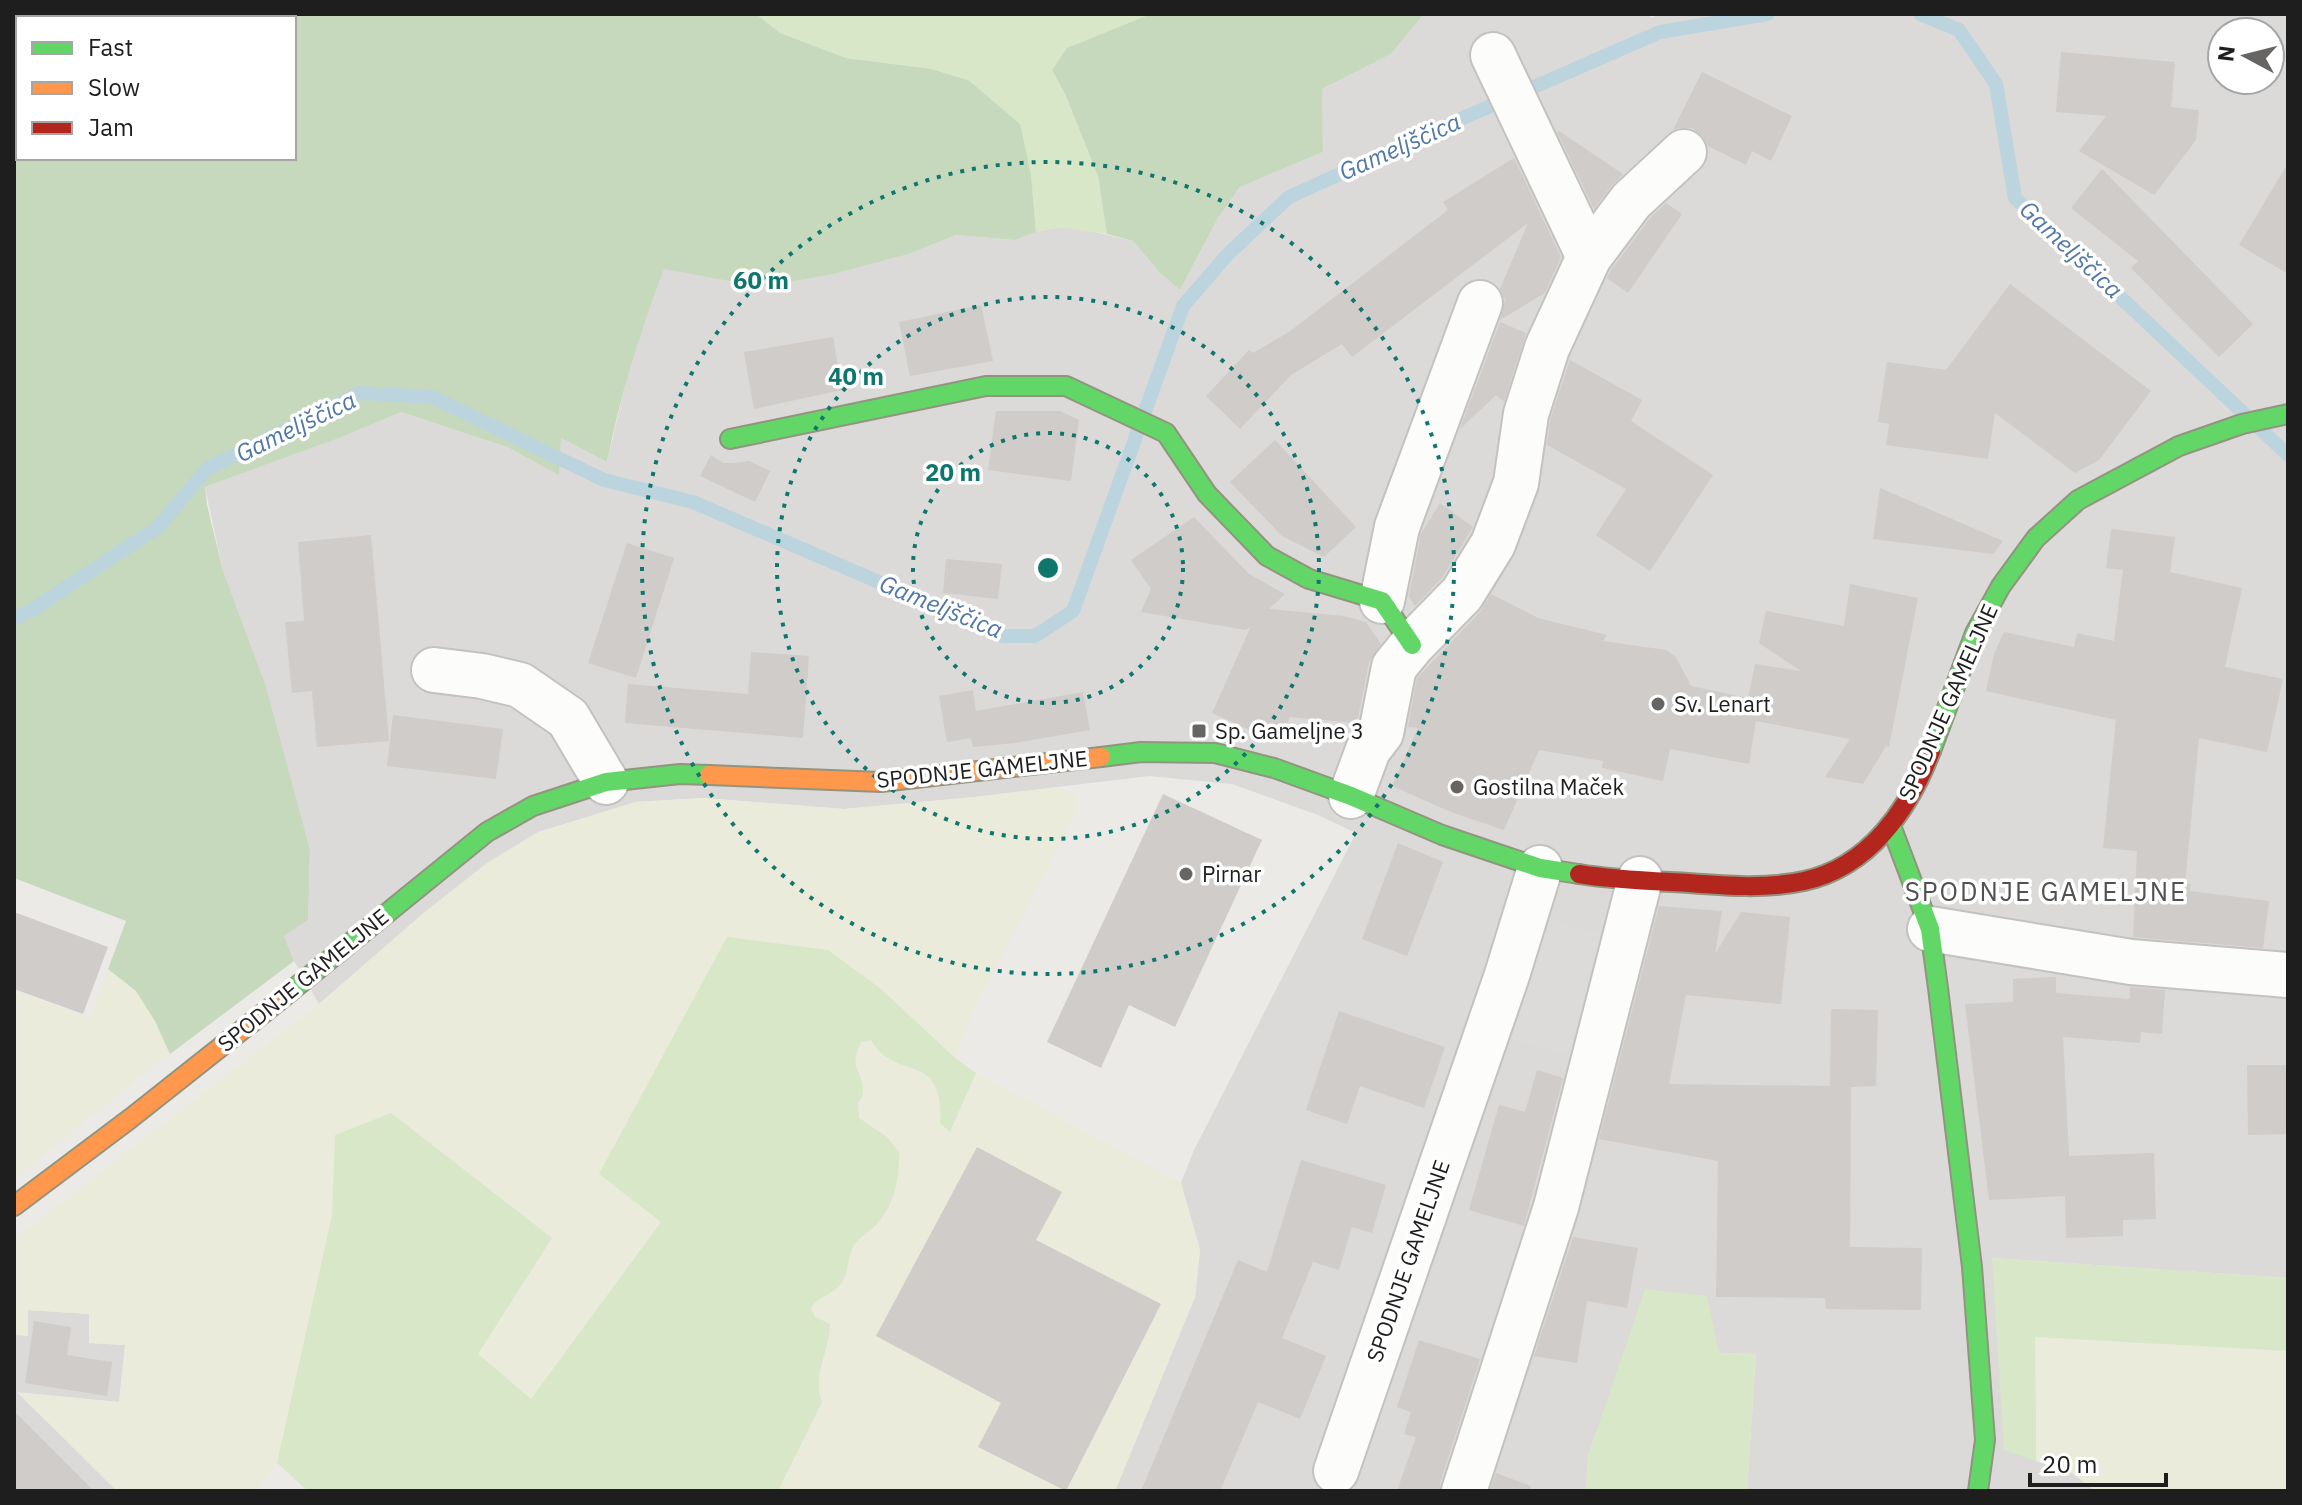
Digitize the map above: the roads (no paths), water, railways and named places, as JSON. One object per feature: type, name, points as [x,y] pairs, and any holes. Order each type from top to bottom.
[{"type":"street","points":[[1498,65],[1589,257]]},
{"type":"street","points":[[1351,796],[1368,750],[1381,733],[1394,667],[1462,594],[1493,544],[1516,483],[1526,414],[1547,348],[1589,257],[1631,201],[1684,152]]},
{"type":"street","points":[[1382,601],[1397,527],[1480,303]]},
{"type":"street","points":[[730,439],[986,386],[1066,386],[1166,433],[1207,494],[1267,556],[1309,579],[1382,601],[1412,645]]},
{"type":"street","name":"SPODNJE GAMELJNE","points":[[14,1206],[305,981],[487,832],[533,806],[606,782],[680,774],[881,782],[1141,752],[1215,753],[1274,768],[1351,796],[1442,835],[1540,868],[1597,877],[1744,887],[1805,881],[1838,868],[1868,850],[1891,826],[1925,766],[1975,633],[2001,586],[2036,538],[2078,500],[2179,446],[2242,424],[2288,414]]},
{"type":"street","points":[[434,670],[520,685],[568,718],[606,782]]},
{"type":"street","name":"SPODNJE GAMELJNE","points":[[1891,826],[1930,929],[1972,1267],[1985,1440],[1978,1491]]},
{"type":"street","name":"SPODNJE GAMELJNE","points":[[1336,1471],[1507,975],[1540,868]]},
{"type":"street","points":[[1464,1491],[1556,1207],[1640,879]]},
{"type":"street","points":[[1930,929],[2131,962],[2288,975]]},
{"type":"waterway","name":"Gameljščica","points":[[14,618],[32,610],[158,527],[207,469],[360,393],[432,397],[604,480],[693,502],[1004,636],[1035,636],[1073,611],[1183,306],[1229,253],[1289,197],[1660,32],[1768,14]]},
{"type":"waterway","name":"Gameljščica","points":[[1920,14],[1959,30],[1996,84],[2015,198],[2288,455]]},
{"type":"place","name":"Sv. Lenart","points":[[1658,704]]},
{"type":"place","name":"Sp. Gameljne 3","points":[[1199,731]]},
{"type":"place","name":"Gostilna Maček","points":[[1457,787]]},
{"type":"place","name":"Pirnar","points":[[1186,874]]},
{"type":"district","name":"SPODNJE GAMELJNE","points":[[2046,892]]}]
